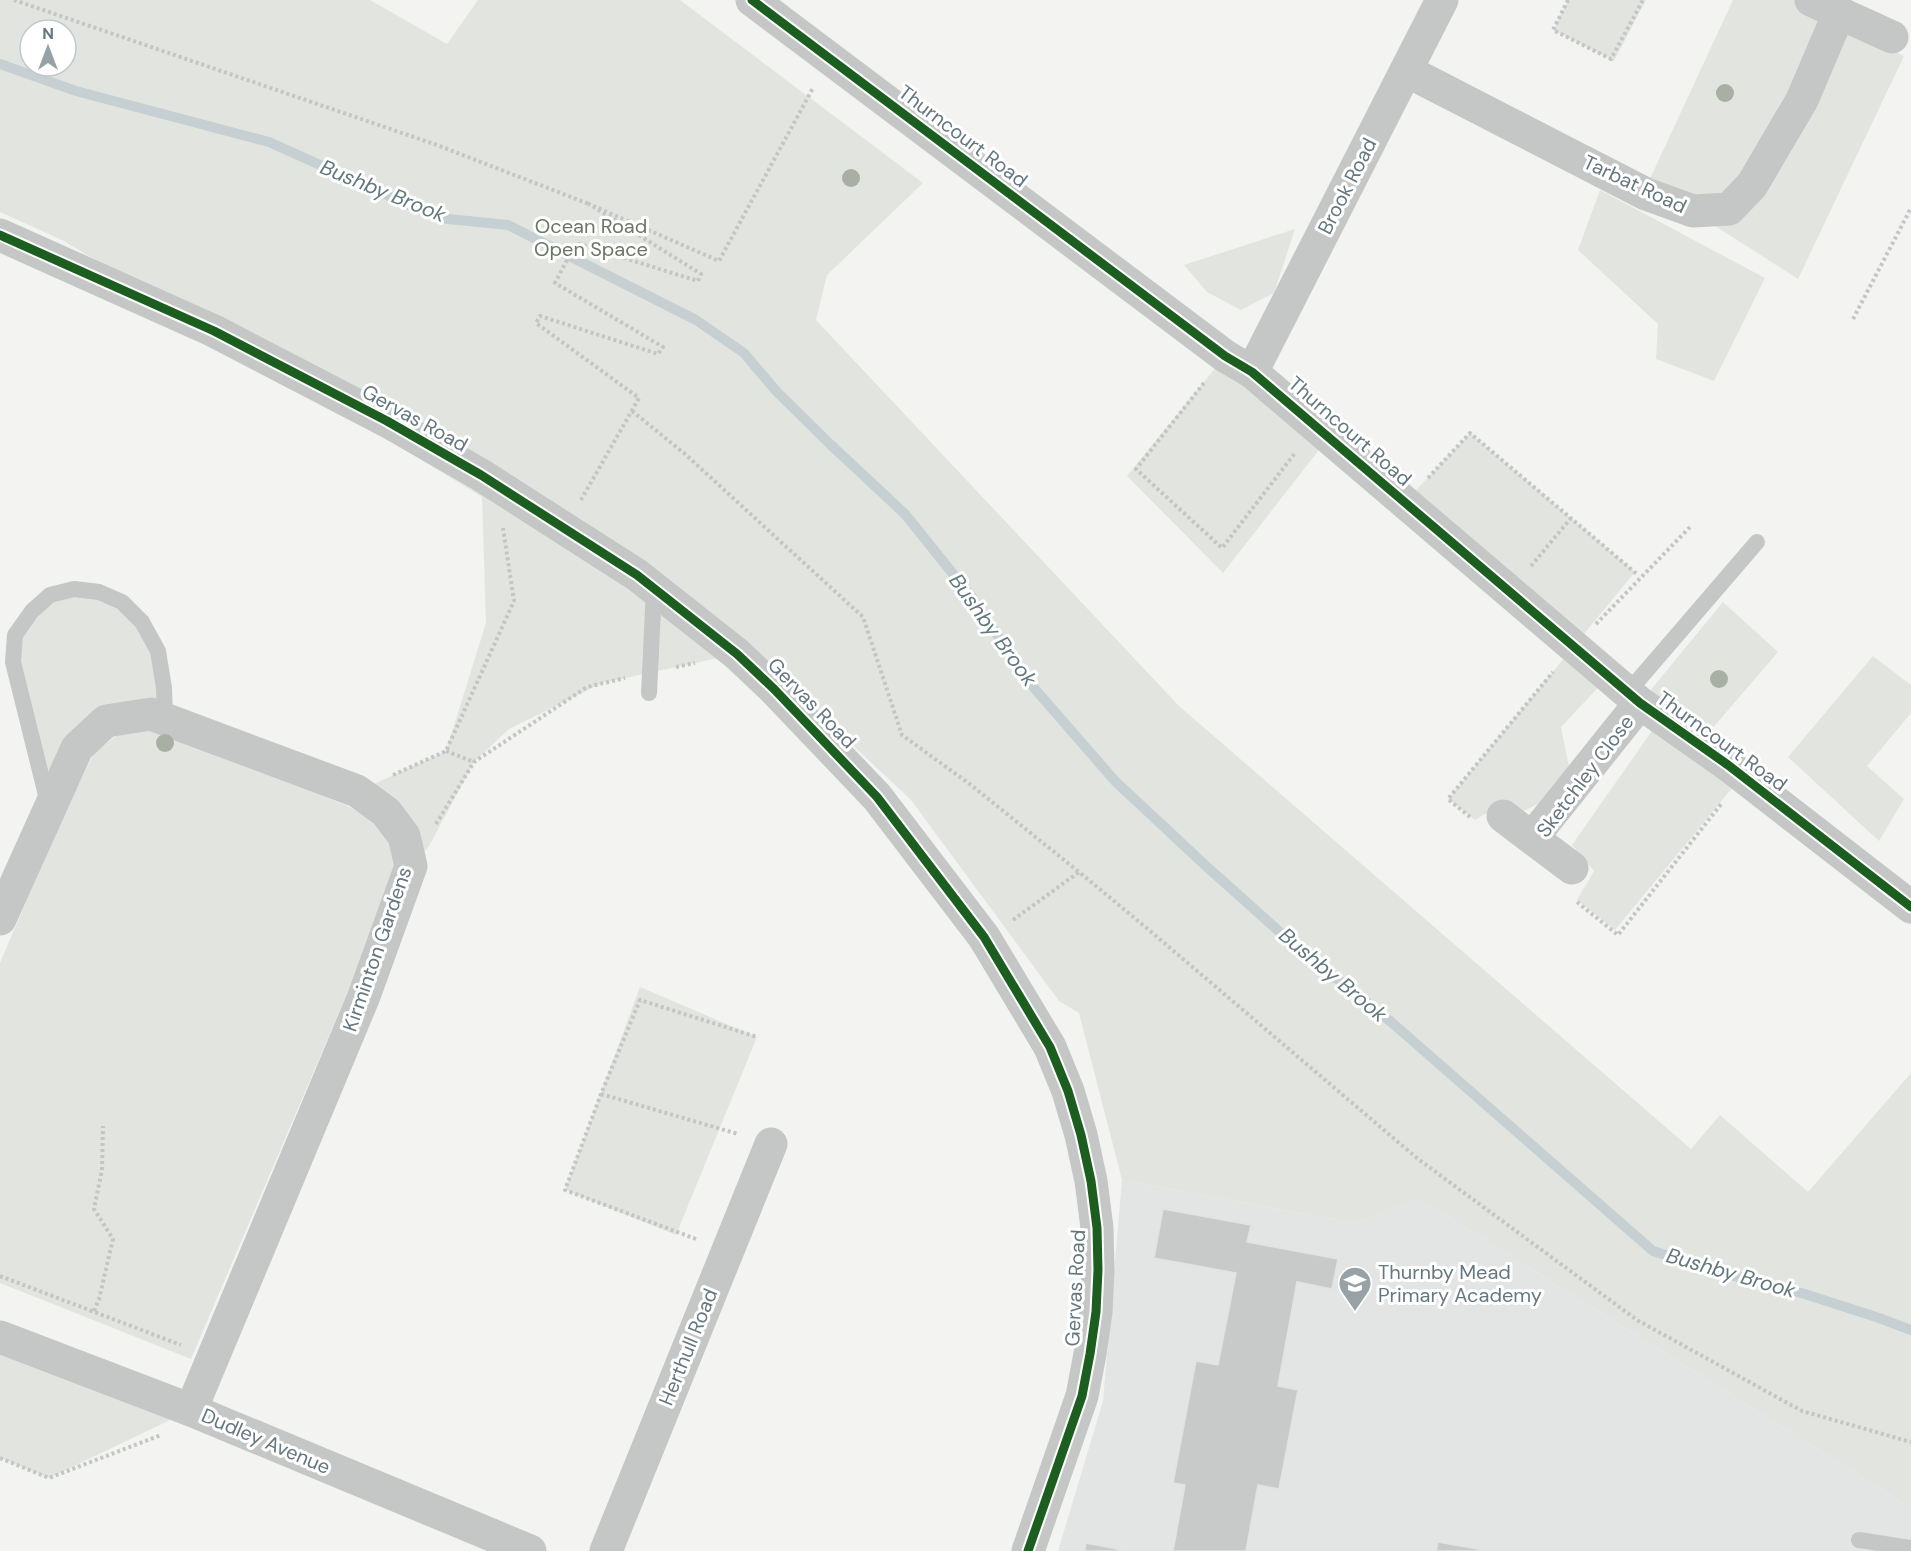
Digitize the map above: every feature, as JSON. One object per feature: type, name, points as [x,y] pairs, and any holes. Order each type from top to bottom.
[{"type":"street","name":"Thurncourt Road","points":[[752,0],[1238,364],[1316,426],[1634,698],[1728,765],[1911,907]]},
{"type":"street","name":"Brook Road","points":[[1238,364],[1407,71],[1430,4]]},
{"type":"street","name":"Tarbat Road","points":[[1407,71],[1646,194],[1693,211],[1729,210],[1752,185],[1802,100],[1825,7]]},
{"type":"street","points":[[1825,7],[1892,37]]},
{"type":"street","name":"Gervas Road","points":[[0,235],[214,331],[387,421],[496,485],[637,575],[737,654],[774,689],[877,797],[984,937],[1050,1047],[1068,1091],[1086,1158],[1097,1228],[1098,1270],[1096,1312],[1090,1354],[1082,1395],[1028,1551]]},
{"type":"street","name":"Sketchley Close","points":[[1572,868],[1532,838],[1634,698]]},
{"type":"street","name":"Kirminton Gardens","points":[[0,919],[77,748],[106,721],[151,714],[357,791],[386,812],[404,836],[411,866],[364,996],[213,1357],[199,1413]]},
{"type":"street","points":[[1503,816],[1532,838]]},
{"type":"street","name":"Herthull Road","points":[[606,1551],[771,1144]]},
{"type":"street","name":"Dudley Avenue","points":[[0,1337],[199,1413],[530,1551]]},
{"type":"lane","points":[[1634,698],[1757,542]]},
{"type":"lane","points":[[50,808],[13,662],[15,635],[32,611],[50,595],[74,589],[99,592],[122,602],[142,622],[158,651],[164,688],[165,719]]},
{"type":"lane","points":[[649,693],[654,589]]},
{"type":"lane","points":[[1859,1540],[1911,1548]]},
{"type":"path","points":[[14,0],[437,145],[589,204],[718,261],[830,58]]},
{"type":"path","points":[[1568,0],[1553,30],[1611,59],[1643,0]]},
{"type":"path","points":[[580,501],[639,398],[536,323],[540,316],[658,354],[663,347],[555,283],[576,243],[698,280],[701,274],[589,204]]},
{"type":"path","points":[[1853,319],[1911,208]]},
{"type":"path","points":[[1238,364],[1136,469],[1222,548],[1316,426]]},
{"type":"path","points":[[632,411],[685,454],[864,616],[902,735],[971,785],[1079,872],[1418,1159],[1637,1320],[1802,1411],[1911,1442]]},
{"type":"path","points":[[1405,502],[1470,434],[1638,574]]},
{"type":"path","points":[[357,791],[446,751],[514,601],[496,485]]},
{"type":"path","points":[[1510,592],[1571,518]]},
{"type":"path","points":[[1574,646],[1691,526]]},
{"type":"path","points":[[411,866],[474,762],[587,687],[737,654]]},
{"type":"path","points":[[446,751],[474,762]]},
{"type":"path","points":[[984,937],[1004,926],[1079,872]]},
{"type":"path","points":[[728,1251],[565,1190],[640,1000],[757,1037]]},
{"type":"path","points":[[601,1094],[771,1144]]},
{"type":"path","points":[[94,1311],[113,1239],[94,1209],[102,1170],[103,1126]]},
{"type":"path","points":[[0,1276],[213,1357]]},
{"type":"path","points":[[0,1458],[49,1478],[199,1413]]},
{"type":"shaded area","name":"Thurnby Mead Primary Academy","points":[[1122,1180],[1354,1223],[1420,1199],[1911,1508],[1911,1551],[1058,1551],[1103,1401]]},
{"type":"green space","name":"Ocean Road Open Space","points":[[0,0],[370,0],[447,44],[478,0],[680,0],[923,183],[827,275],[816,320],[1179,706],[1691,1149],[1720,1115],[1808,1192],[1911,1073],[1911,1508],[1420,1199],[1354,1223],[1122,1180],[1079,1013],[1059,1001],[911,800],[745,644],[737,654],[602,683],[509,729],[474,762],[429,846],[411,866],[363,789],[446,751],[486,623],[482,497],[64,241],[0,212]]},
{"type":"green space","points":[[1568,0],[1646,0],[1614,61],[1553,30]]},
{"type":"green space","points":[[1733,0],[1803,0],[1904,56],[1798,279],[1648,183]]},
{"type":"green space","points":[[1600,190],[1765,278],[1714,381],[1656,359],[1658,324],[1578,250]]},
{"type":"green space","points":[[1295,229],[1274,293],[1241,310],[1207,292],[1184,265]]},
{"type":"green space","points":[[1225,356],[1329,437],[1223,573],[1127,476]]},
{"type":"green space","points":[[1470,433],[1635,572],[1574,646],[1405,502]]},
{"type":"green space","points":[[74,589],[126,606],[158,651],[165,713],[106,721],[50,808],[14,647],[32,611]]},
{"type":"green space","points":[[1723,602],[1778,652],[1699,744],[1742,776],[1615,930],[1577,900],[1594,871],[1572,845],[1661,718],[1640,703]]},
{"type":"green space","points":[[1574,646],[1609,676],[1561,727],[1573,787],[1517,814],[1495,808],[1475,820],[1448,799]]},
{"type":"green space","points":[[1873,656],[1911,685],[1911,713],[1867,766],[1904,799],[1879,841],[1788,757]]},
{"type":"green space","points":[[146,723],[345,805],[381,823],[393,845],[398,874],[191,1359],[0,1283],[0,963],[60,822],[93,755],[117,735]]},
{"type":"green space","points":[[640,987],[757,1037],[676,1235],[565,1190]]},
{"type":"green space","points":[[0,1337],[191,1410],[49,1478],[0,1458]]},
{"type":"building","points":[[1163,1209],[1251,1225],[1247,1242],[1338,1259],[1332,1289],[1297,1282],[1278,1386],[1298,1390],[1279,1489],[1258,1485],[1246,1551],[1173,1551],[1185,1485],[1173,1483],[1196,1361],[1218,1365],[1236,1273],[1154,1258]]},
{"type":"building","points":[[1438,1542],[1489,1551],[1436,1551]]},
{"type":"building","points":[[1086,1543],[1127,1551],[1085,1551]]},
{"type":"waterway","name":"Bushby Brook","points":[[0,64],[76,91],[269,142],[438,218],[508,225],[696,320],[744,353],[777,392],[905,514],[974,600],[1028,681],[1115,781],[1291,942],[1390,1021],[1653,1251],[1722,1273],[1805,1294],[1911,1330]]},
{"type":"cycle path","points":[[752,0],[1225,356],[1252,372],[1640,703],[1728,765],[1911,907]]},
{"type":"cycle path","points":[[0,235],[214,331],[387,421],[481,475],[637,575],[737,654],[774,689],[877,797],[984,937],[1050,1047],[1068,1091],[1091,1181],[1097,1228],[1098,1270],[1096,1312],[1090,1354],[1082,1396],[1028,1551]]},
{"type":"place","name":"Thurnby Mead Primary Academy","points":[[1355,1312]]}]
